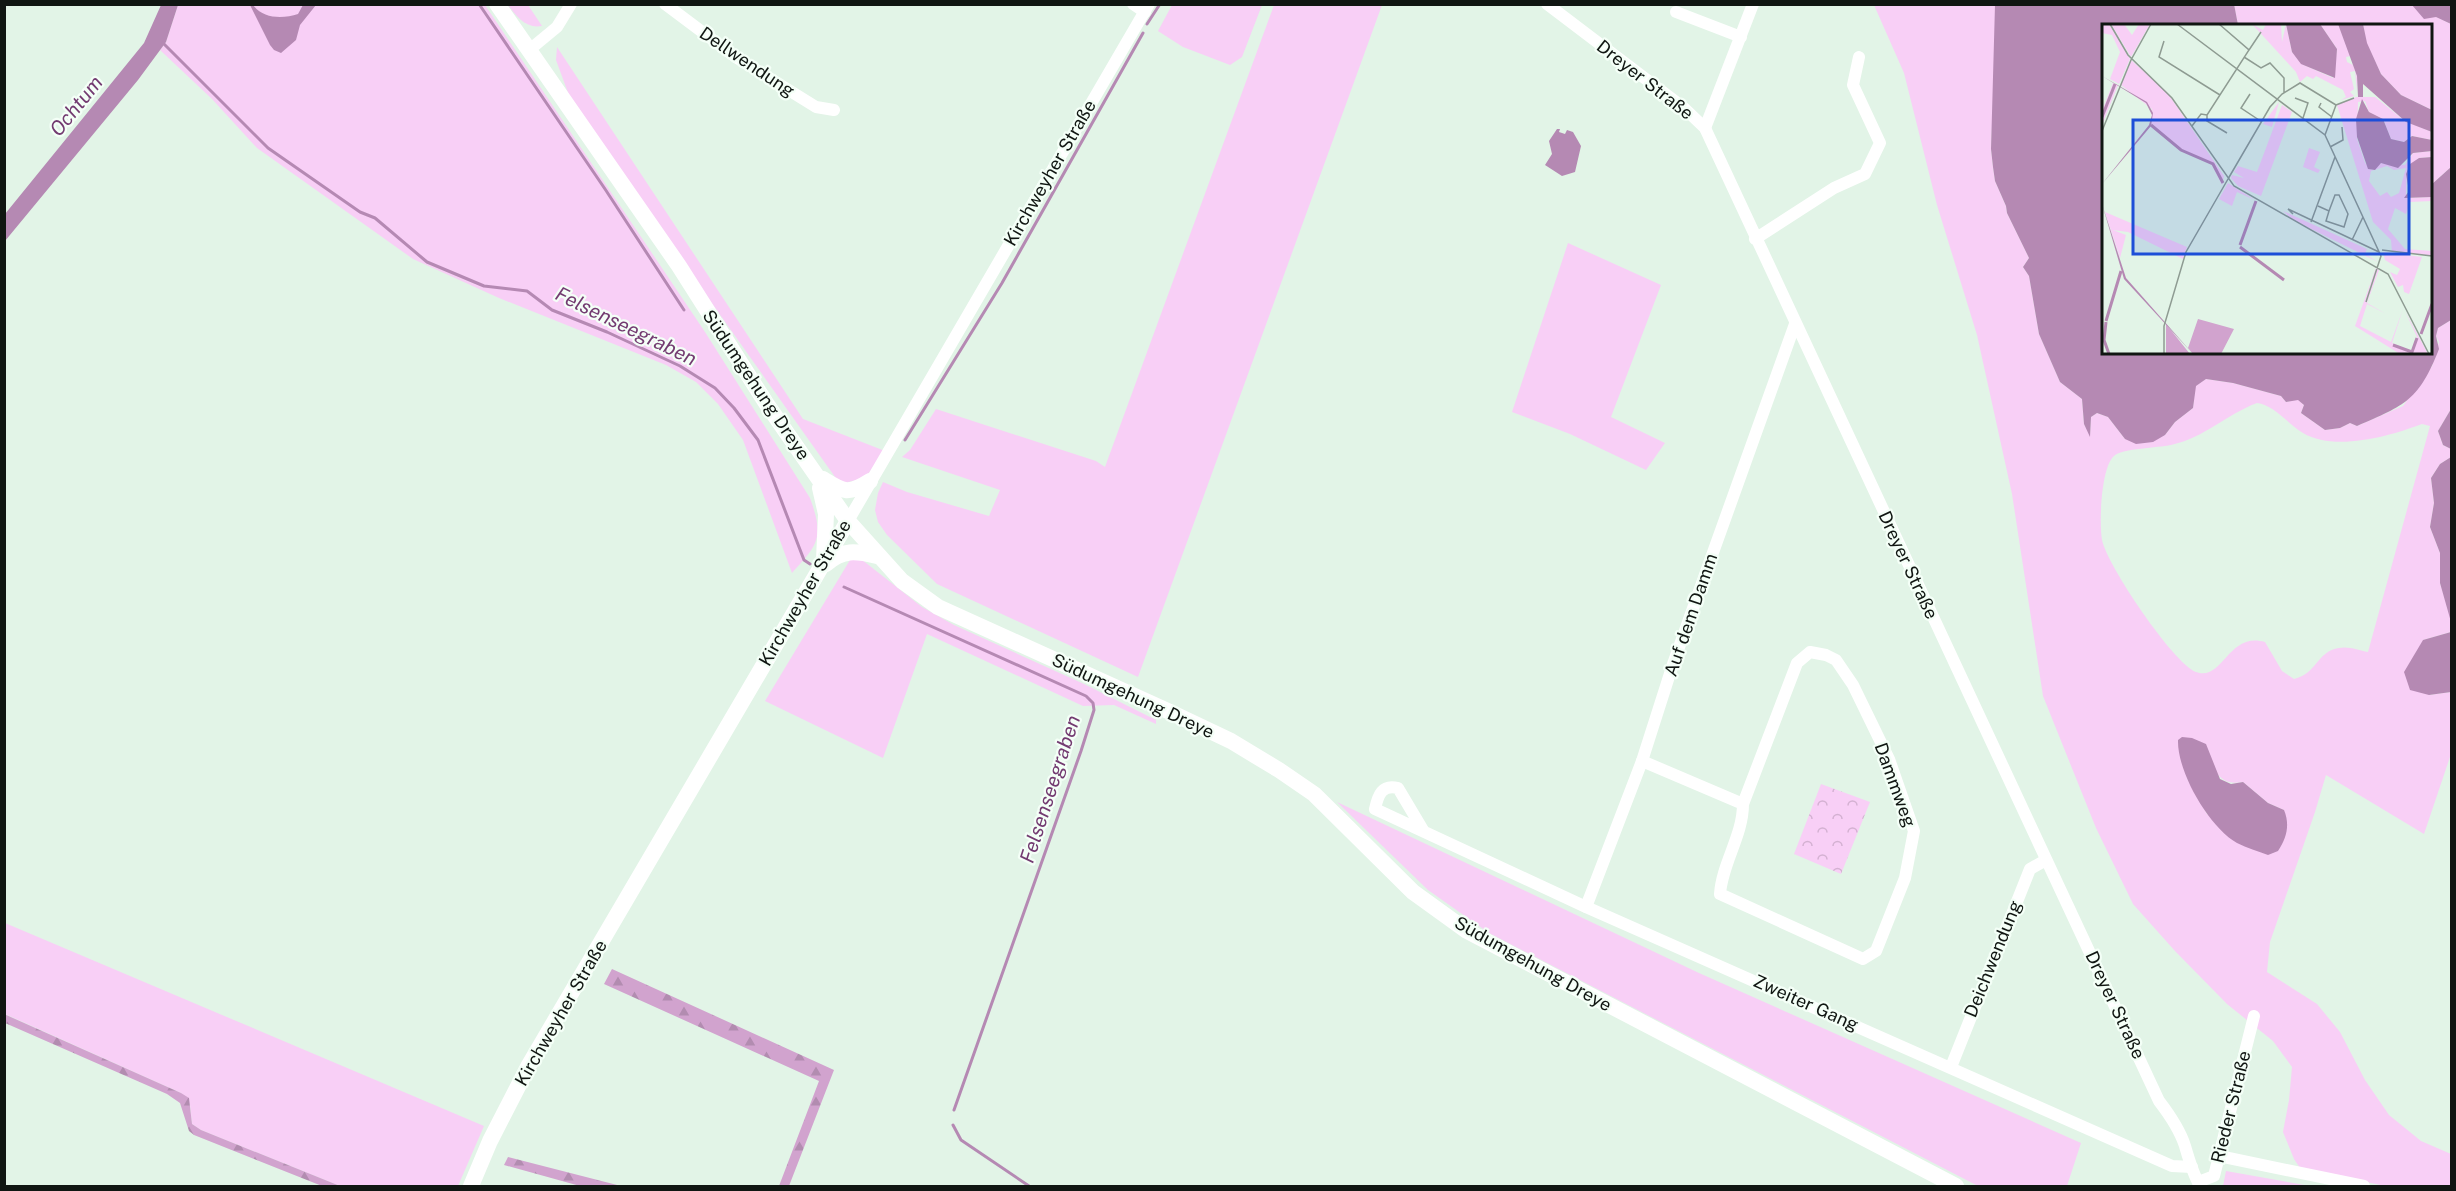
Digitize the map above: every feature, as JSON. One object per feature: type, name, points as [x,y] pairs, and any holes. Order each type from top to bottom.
[{"type":"main road","name":"Südumgehung Dreye","points":[[497,4],[679,266],[760,394],[848,521],[902,582],[938,607],[1231,741],[1314,794],[1413,892],[1467,931],[1956,1186]]},
{"type":"main road","points":[[815,473],[841,490],[857,489],[870,481]]},
{"type":"main road","points":[[815,473],[823,495],[826,514],[823,567]]},
{"type":"main road","name":"Kirchweyher Straße","points":[[471,1186],[493,1133],[529,1065],[848,521]]},
{"type":"main road","points":[[823,567],[836,555],[850,551],[877,556]]},
{"type":"street","points":[[528,51],[557,27],[571,4]]},
{"type":"street","name":"Dellwendung","points":[[665,4],[737,58],[816,107],[834,110]]},
{"type":"street","points":[[1133,4],[1147,8]]},
{"type":"street","name":"Dreyer Straße","points":[[1547,4],[1684,108],[1705,128],[1755,239],[1990,735],[2046,860],[2160,1101],[2169,1113],[2185,1145],[2199,1184]]},
{"type":"street","points":[[1705,128],[1753,4]]},
{"type":"street","name":"Kirchweyher Straße","points":[[848,521],[1147,8]]},
{"type":"street","points":[[1676,12],[1741,37]]},
{"type":"street","points":[[1755,239],[1834,188],[1865,174],[1880,143],[1853,85],[1859,57]]},
{"type":"street","name":"Auf dem Damm","points":[[1586,907],[1642,761],[1673,664],[1795,324]]},
{"type":"street","name":"Dammweg","points":[[1810,652],[1826,655],[1836,660],[1853,685],[1889,759],[1914,831],[1905,878],[1876,951],[1863,959],[1720,894],[1721,880],[1743,821],[1743,804],[1797,663],[1810,652]]},
{"type":"street","points":[[1642,761],[1743,804]]},
{"type":"street","name":"Zweiter Gang","points":[[1423,830],[1586,907],[2172,1166],[2192,1167]]},
{"type":"street","name":"Deichwendung","points":[[1951,1067],[2030,869],[2046,860]]},
{"type":"street","name":"Rieder Straße","points":[[2199,1184],[2214,1176],[2254,1017]]},
{"type":"street","points":[[2219,1156],[2364,1186]]},
{"type":"green space","points":[[178,5],[485,5],[705,332],[810,498],[818,531],[813,547],[792,573],[743,440],[718,404],[696,382],[666,365],[499,298],[413,259],[257,148],[212,99],[160,50],[166,42]]},
{"type":"green space","points":[[508,5],[528,5],[542,26],[527,24],[518,18]]},
{"type":"green space","points":[[1172,5],[1262,5],[1242,57],[1230,65],[1183,47],[1158,31]]},
{"type":"green space","points":[[1274,5],[1382,5],[1138,677],[937,584],[887,535],[878,522],[875,510],[878,493],[883,482],[907,492],[989,516],[1000,490],[902,457],[910,450],[936,409],[1096,461],[1105,467]]},
{"type":"green space","points":[[1874,5],[1997,5],[1991,149],[1995,181],[2007,213],[2029,258],[2023,267],[2029,276],[2039,334],[2060,382],[2082,399],[2084,424],[2090,435],[2091,417],[2097,413],[2108,417],[2125,439],[2165,435],[2175,422],[2193,408],[2195,386],[2206,379],[2233,383],[2281,396],[2286,402],[2298,399],[2304,405],[2301,413],[2325,430],[2340,428],[2350,423],[2357,426],[2403,406],[2432,366],[2439,342],[2436,336],[2438,328],[2451,320],[2451,409],[2438,431],[2443,445],[2451,449],[2451,457],[2440,464],[2431,478],[2434,503],[2430,527],[2440,553],[2440,583],[2451,618],[2451,632],[2423,640],[2429,695],[2451,692],[2451,754],[2424,834],[2326,775],[2270,942],[2267,972],[2317,1004],[2340,1032],[2365,1080],[2389,1115],[2421,1141],[2451,1154],[2451,1186],[2385,1186],[2300,1168],[2283,1132],[2292,1067],[2273,1041],[2227,1004],[2133,904],[2096,828],[2043,696],[2012,494],[1977,335],[1937,205],[1904,73]],"holes":[[[2257,403],[2269,407],[2303,433],[2316,439],[2331,441],[2362,440],[2422,424],[2430,426],[2368,652],[2354,648],[2332,650],[2326,653],[2308,672],[2294,679],[2282,671],[2265,642],[2242,643],[2213,670],[2205,673],[2196,672],[2186,665],[2157,633],[2142,612],[2116,570],[2102,540],[2101,509],[2104,483],[2106,471],[2114,456],[2125,451],[2171,445],[2195,437]],[[2215,770],[2224,780],[2234,783],[2243,782],[2268,803],[2284,810],[2282,840],[2273,853],[2207,814],[2187,778]]]},
{"type":"green space","points":[[2234,5],[2412,5],[2451,24],[2451,167],[2432,184],[2432,24],[2238,24]]},
{"type":"green space","points":[[557,47],[803,419],[885,451],[865,478],[840,484],[574,109],[556,60]]},
{"type":"green space","points":[[1568,243],[1661,285],[1611,417],[1665,443],[1646,470],[1570,434],[1512,412]]},
{"type":"green space","points":[[861,559],[922,607],[954,625],[1084,684],[1156,720],[1156,724],[1114,705],[1083,706],[927,634],[883,758],[765,701],[850,560]]},
{"type":"green space","points":[[1821,784],[1870,802],[1841,874],[1794,854]]},
{"type":"green space","points":[[1337,802],[1699,973],[2081,1143],[2067,1186],[1978,1186],[1489,933],[1428,890]]},
{"type":"green space","points":[[5,923],[484,1126],[458,1186],[340,1186],[201,1130],[192,1124],[190,1105],[181,1093],[5,1014]]},
{"type":"green space","points":[[612,969],[834,1070],[789,1186],[779,1186],[819,1081],[604,984]]},
{"type":"green space","points":[[4,1014],[181,1093],[189,1098],[192,1124],[201,1130],[340,1186],[322,1186],[194,1135],[189,1131],[180,1103],[167,1094],[5,1023]]},
{"type":"green space","points":[[508,1157],[621,1186],[580,1186],[504,1165]]},
{"type":"green space","points":[[2226,1171],[2310,1186],[2223,1186]]},
{"type":"shaded area","points":[[2234,4],[2238,24],[2102,24],[2102,354],[2432,354],[2432,184],[2451,167],[2451,320],[2438,328],[2436,336],[2439,349],[2425,380],[2409,399],[2388,412],[2357,426],[2350,423],[2340,428],[2325,430],[2301,413],[2304,405],[2298,400],[2286,402],[2281,396],[2233,383],[2206,379],[2196,386],[2193,408],[2175,422],[2165,435],[2153,442],[2136,444],[2125,439],[2108,417],[2097,413],[2091,417],[2090,437],[2084,424],[2082,399],[2060,382],[2039,334],[2029,276],[2023,267],[2029,258],[2007,213],[1995,181],[1991,149],[1995,5]]},
{"type":"shaded area","points":[[161,5],[178,5],[166,42],[138,80],[5,241],[5,214],[144,43]]},
{"type":"shaded area","points":[[250,5],[274,17],[286,17],[298,14],[303,5],[316,5],[300,25],[296,40],[281,53],[270,45]]},
{"type":"shaded area","points":[[2412,5],[2451,5],[2451,24],[2436,17],[2424,19]]},
{"type":"shaded area","points":[[1557,129],[1565,134],[1567,130],[1573,132],[1581,146],[1575,172],[1562,176],[1545,165],[1552,154],[1549,141]]},
{"type":"shaded area","points":[[2451,409],[2451,449],[2443,445],[2438,431]]},
{"type":"shaded area","points":[[2451,457],[2451,622],[2440,583],[2440,553],[2430,527],[2434,503],[2431,478],[2440,464]]},
{"type":"shaded area","points":[[2451,632],[2451,692],[2429,695],[2410,690],[2404,672],[2423,640]]},
{"type":"shaded area","points":[[2182,737],[2192,738],[2206,744],[2220,779],[2231,784],[2243,782],[2268,803],[2284,810],[2287,831],[2278,851],[2268,855],[2241,845],[2216,825],[2197,798],[2183,767],[2178,740]]},
{"type":"waterway","points":[[479,4],[684,310]]},
{"type":"waterway","points":[[1147,24],[1160,4]]},
{"type":"waterway","points":[[905,440],[1002,283],[1143,33]]},
{"type":"waterway","name":"Felsenseegraben","points":[[163,43],[268,148],[360,212],[375,218],[427,262],[484,286],[527,291],[552,310],[607,332],[680,366],[715,388],[734,408],[758,440],[804,560],[810,564]]},
{"type":"waterway","name":"Felsenseegraben","points":[[844,587],[1086,696],[1093,703],[1094,710],[1081,751],[954,1110]]},
{"type":"waterway","name":"Felsenseegraben","points":[[953,1125],[961,1140],[1029,1186]]},
{"type":"water label","name":"Ochtum","points":[[76,106]]}]
